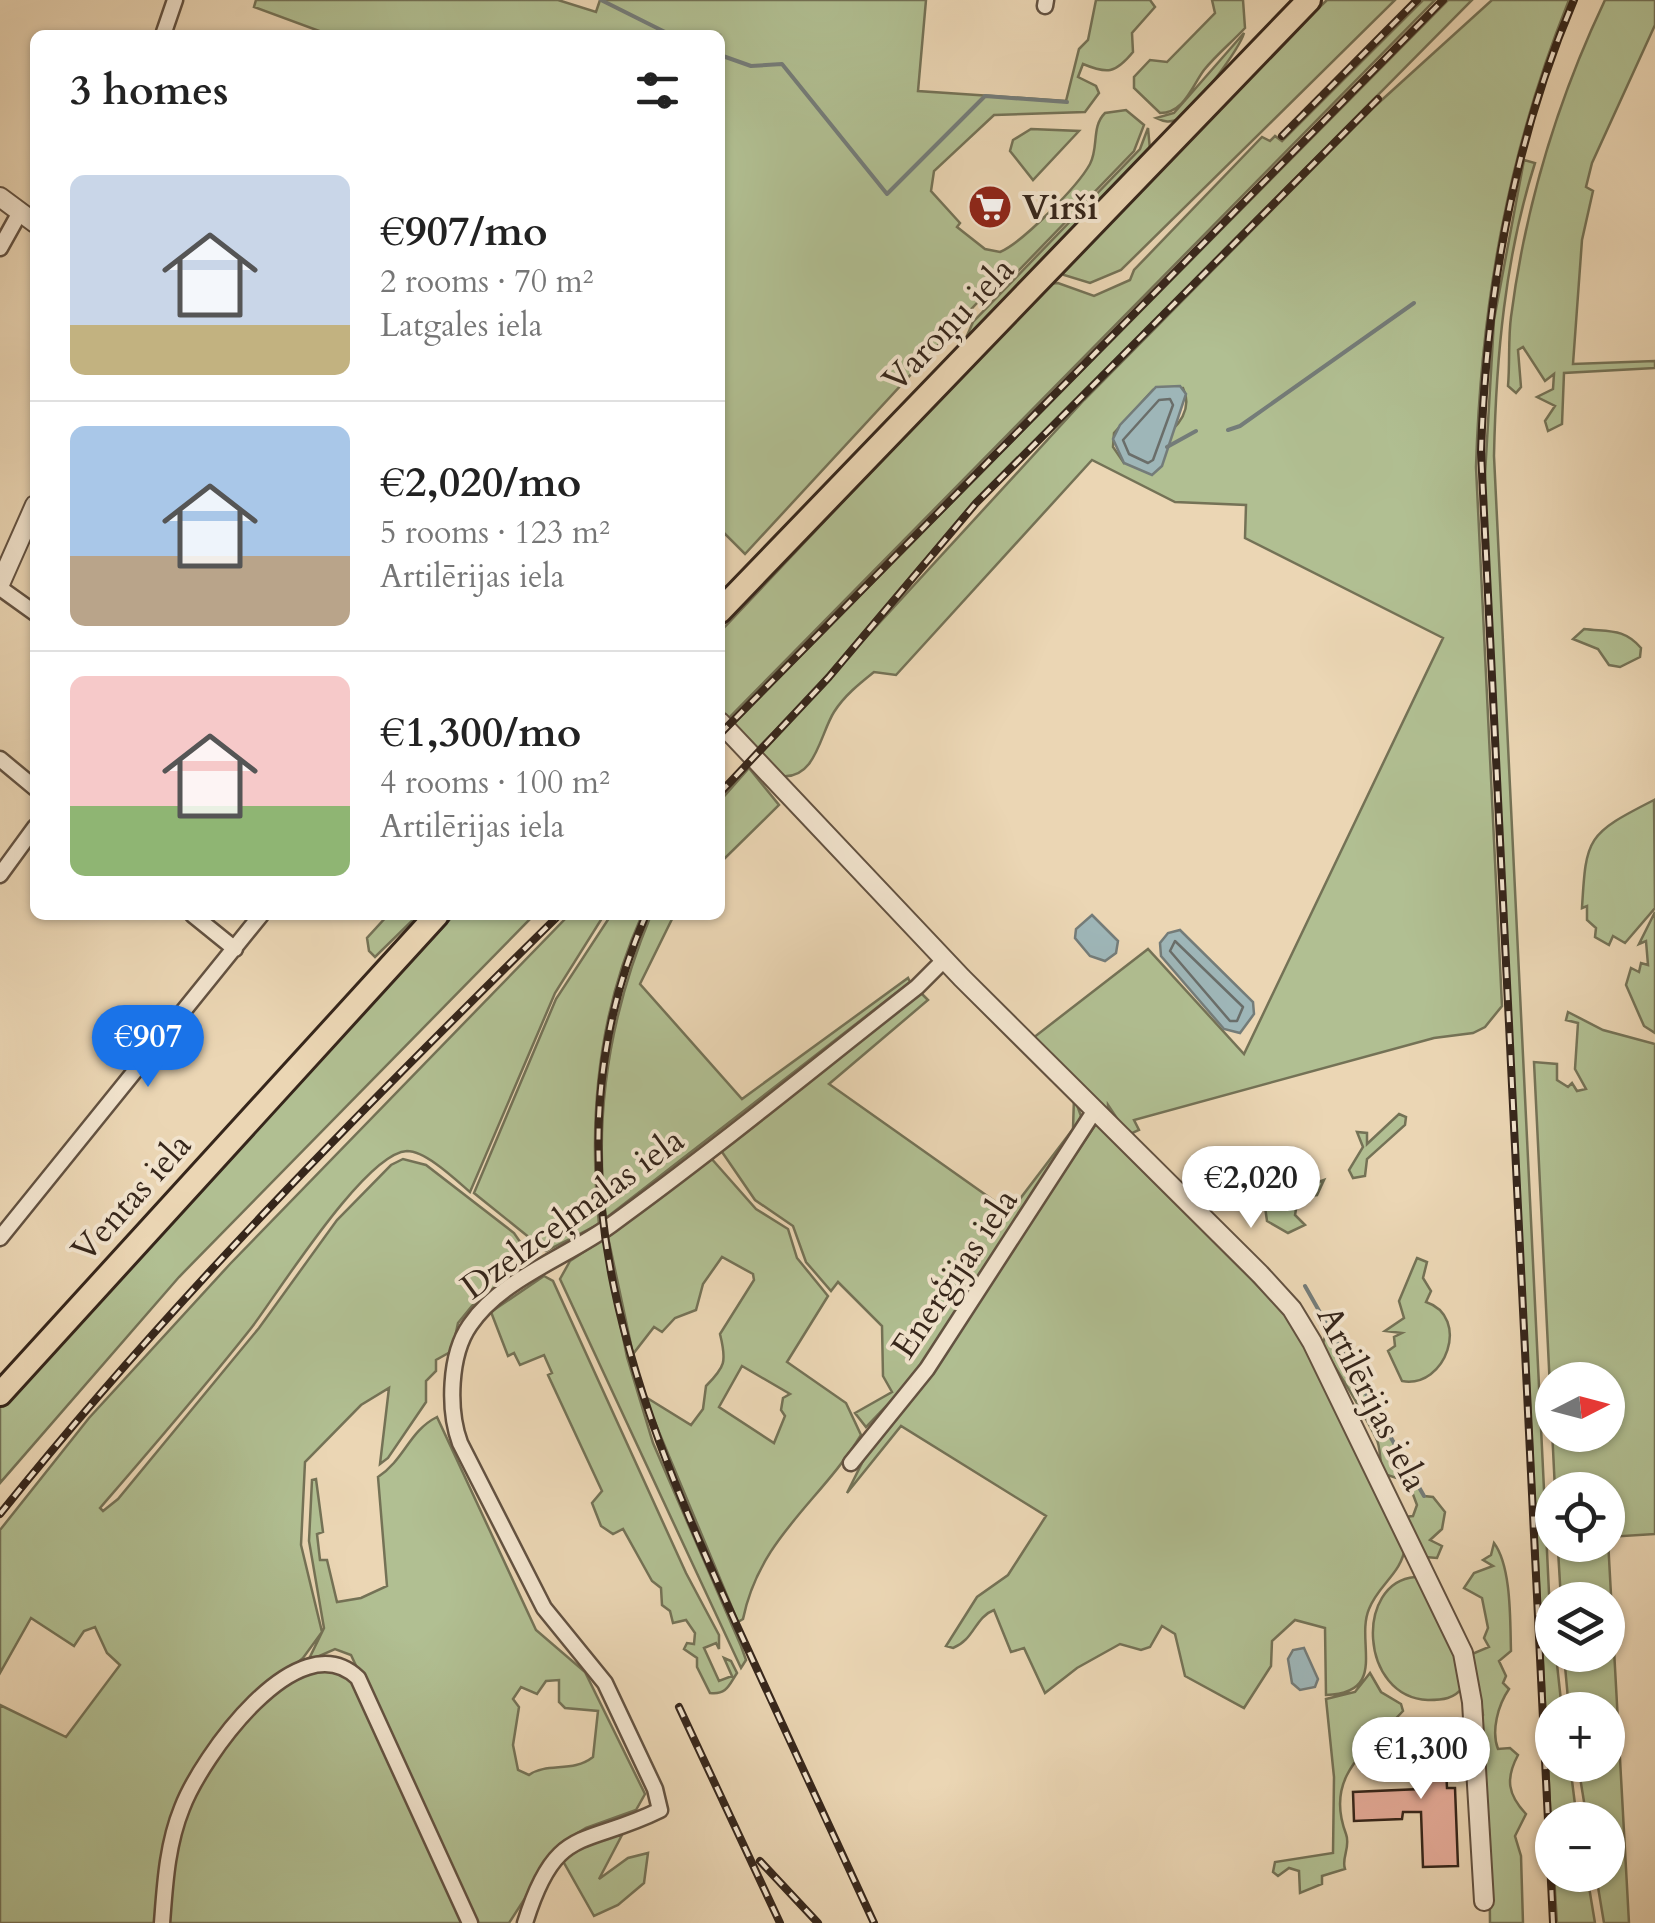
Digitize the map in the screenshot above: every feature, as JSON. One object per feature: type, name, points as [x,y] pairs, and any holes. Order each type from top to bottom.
[{"type":"highway","name":"Varoņu iela","points":[[725,606],[1310,0]]},
{"type":"highway","name":"Ventas iela","points":[[0,1394],[432,920]]},
{"type":"street","points":[[165,30],[175,0]]},
{"type":"street","points":[[0,197],[27,218],[0,248]]},
{"type":"street","points":[[30,517],[0,586],[30,609]]},
{"type":"street","name":"Artilērijas iela","points":[[725,727],[944,960],[1278,1293],[1302,1325],[1463,1654],[1472,1702],[1484,1901]]},
{"type":"street","points":[[0,759],[30,784]]},
{"type":"street","points":[[0,875],[30,835]]},
{"type":"street","points":[[199,920],[235,949]]},
{"type":"street","points":[[0,1238],[257,920]]},
{"type":"street","name":"Dzelzceļmalas iela","points":[[526,1923],[540,1886],[568,1844],[660,1810],[655,1789],[604,1683],[544,1608],[460,1443],[453,1410],[461,1343],[472,1321],[496,1299],[614,1223],[917,988],[944,960]]},
{"type":"street","name":"Enerģijas iela","points":[[852,1462],[927,1368],[1094,1110]]},
{"type":"street","points":[[162,1923],[171,1847],[190,1790],[248,1711],[290,1673],[318,1662],[338,1665],[358,1678],[470,1923]]},
{"type":"green space","points":[[256,0],[558,0],[596,12],[600,0],[926,0],[918,91],[1066,101],[1079,49],[1088,40],[1096,0],[1150,0],[1155,7],[1132,33],[1133,52],[1121,65],[1105,70],[1083,64],[1078,77],[1096,86],[1099,93],[1085,112],[994,115],[934,171],[931,191],[960,223],[957,227],[985,249],[1000,252],[1035,226],[1084,174],[1093,158],[1098,124],[1105,113],[1126,110],[1144,125],[1134,151],[995,295],[989,290],[745,554],[725,534],[725,30],[316,30],[254,7]]},
{"type":"green space","points":[[1212,0],[1243,0],[1245,28],[1204,70],[1181,104],[1160,113],[1134,88],[1134,77],[1150,60],[1167,62],[1215,13]]},
{"type":"green space","points":[[1327,0],[1395,0],[1121,270],[1090,283],[1064,275],[1062,271],[1229,94]]},
{"type":"green space","points":[[1423,0],[1435,0],[725,718],[725,627],[1048,284],[1058,283],[1094,296],[1130,280],[1134,270],[1262,137],[1270,141],[1275,136],[1282,141]]},
{"type":"green space","points":[[1448,0],[1472,0],[968,509],[810,695],[756,750],[733,724]]},
{"type":"green space","points":[[1492,0],[1569,0],[1529,114],[1501,229],[1479,406],[1476,467],[1502,1006],[1485,1027],[1473,1033],[1434,1038],[1134,1120],[1139,1130],[1128,1135],[1108,1105],[1108,1111],[1033,1038],[1148,949],[1244,1054],[1443,638],[1245,538],[1246,505],[1175,502],[1092,460],[896,675],[874,672],[847,695],[834,712],[810,763],[793,775],[782,776],[759,754],[1084,400],[1373,108]],"holes":[[[1183,388],[1184,413],[1169,433],[1124,463],[1113,447],[1114,433],[1153,390]]]},
{"type":"green space","points":[[1605,0],[1655,0],[1655,25],[1592,163],[1586,187],[1593,191],[1582,240],[1573,364],[1655,361],[1655,368],[1564,373],[1562,424],[1548,431],[1545,421],[1555,406],[1537,397],[1553,389],[1554,374],[1545,381],[1523,347],[1518,350],[1521,387],[1516,393],[1508,386],[1511,317],[1525,235],[1546,155],[1572,76]]},
{"type":"green space","points":[[1244,33],[1225,65],[1185,114],[1170,121],[1156,118],[1174,113]]},
{"type":"green space","points":[[1148,128],[1150,150],[963,345],[973,322],[1140,149]]},
{"type":"green space","points":[[1031,129],[1079,131],[1033,180],[1010,151],[1013,140]]},
{"type":"green space","points":[[1524,160],[1535,163],[1509,271],[1494,456],[1538,1362],[1535,1452],[1542,1452],[1543,1472],[1535,1472],[1535,1506],[1484,492],[1494,320]]},
{"type":"green space","points":[[1584,629],[1628,637],[1641,648],[1640,657],[1620,667],[1609,665],[1598,649],[1573,639]]},
{"type":"green space","points":[[749,768],[779,805],[725,858],[725,795]]},
{"type":"green space","points":[[1654,800],[1655,908],[1625,943],[1613,936],[1609,945],[1595,937],[1596,928],[1587,920],[1587,906],[1582,908],[1589,852],[1603,830]]},
{"type":"green space","points":[[1655,912],[1655,1033],[1644,1026],[1626,985],[1631,968],[1639,972],[1641,963],[1648,965],[1646,941],[1639,944]]},
{"type":"green space","points":[[383,920],[413,920],[375,957],[369,951],[367,938]]},
{"type":"green space","points":[[449,920],[529,920],[179,1277],[0,1483],[0,1407]]},
{"type":"green space","points":[[564,920],[601,920],[555,993],[470,1192],[415,1152],[389,1158],[369,1175],[324,1227],[234,1350],[100,1508],[103,1511],[118,1499],[259,1328],[337,1220],[391,1165],[403,1159],[426,1165],[514,1233],[532,1259],[472,1306],[458,1323],[452,1351],[436,1360],[436,1371],[426,1381],[426,1402],[388,1458],[380,1464],[389,1388],[361,1405],[305,1462],[301,1545],[322,1632],[303,1658],[258,1696],[190,1781],[156,1923],[0,1923],[0,1705],[66,1737],[120,1665],[107,1653],[95,1627],[84,1631],[74,1646],[31,1618],[0,1673],[0,1530],[89,1418],[230,1264]]},
{"type":"green space","points":[[608,920],[640,920],[615,990],[600,1066],[595,1144],[599,1224],[546,1251],[474,1193],[556,999]]},
{"type":"green space","points":[[649,920],[672,920],[640,984],[742,1099],[908,978],[910,982],[606,1218],[604,1102],[616,1026]]},
{"type":"green space","points":[[921,993],[928,1000],[829,1084],[1010,1212],[1073,1129],[1074,1097],[1081,1116],[1074,1134],[911,1380],[866,1427],[855,1413],[892,1392],[883,1376],[882,1326],[838,1282],[831,1291],[806,1262],[793,1226],[755,1200],[720,1149]]},
{"type":"green space","points":[[1568,1012],[1603,1030],[1655,1044],[1655,1534],[1625,1536],[1625,1472],[1554,1472],[1553,1452],[1625,1452],[1625,1362],[1549,1362],[1534,1062],[1557,1064],[1557,1080],[1568,1087],[1572,1083],[1577,1091],[1586,1089],[1575,1069],[1578,1023],[1566,1020]]},
{"type":"green space","points":[[1399,1114],[1406,1117],[1405,1125],[1367,1159],[1365,1176],[1353,1178],[1349,1170],[1363,1147],[1357,1132],[1367,1133],[1367,1144]]},
{"type":"green space","points":[[1096,1124],[1296,1324],[1405,1547],[1399,1564],[1369,1609],[1364,1676],[1345,1692],[1326,1695],[1325,1628],[1295,1620],[1272,1641],[1271,1666],[1244,1708],[1185,1676],[1175,1634],[1162,1626],[1150,1647],[1141,1650],[1120,1644],[1077,1668],[1045,1693],[1024,1648],[1011,1652],[994,1610],[960,1644],[946,1646],[977,1597],[1008,1575],[1046,1516],[901,1426],[847,1493],[864,1459],[912,1396]]},
{"type":"green space","points":[[710,1157],[756,1209],[788,1229],[797,1258],[828,1296],[787,1362],[846,1403],[861,1435],[777,1542],[751,1590],[743,1619],[738,1622],[644,1396],[691,1425],[703,1409],[706,1386],[723,1363],[720,1334],[754,1280],[753,1274],[722,1257],[703,1284],[696,1310],[675,1318],[662,1332],[654,1327],[633,1354],[608,1237]],"holes":[[[742,1366],[790,1394],[783,1398],[781,1410],[785,1416],[774,1443],[719,1407]]]},
{"type":"green space","points":[[1292,1160],[1313,1184],[1324,1180],[1317,1195],[1298,1198],[1295,1215],[1305,1225],[1288,1233],[1267,1221],[1265,1207],[1270,1187],[1285,1193],[1295,1187],[1295,1181],[1283,1173],[1284,1162]]},
{"type":"green space","points":[[603,1239],[627,1357],[653,1443],[741,1646],[746,1660],[741,1668],[560,1279],[570,1261]]},
{"type":"green space","points":[[1417,1258],[1427,1262],[1423,1278],[1431,1291],[1426,1302],[1440,1310],[1450,1336],[1441,1363],[1431,1374],[1418,1381],[1402,1381],[1388,1351],[1395,1346],[1394,1337],[1402,1333],[1385,1331],[1404,1318],[1399,1301]]},
{"type":"green space","points":[[544,1276],[553,1281],[686,1573],[719,1635],[719,1649],[716,1643],[704,1648],[719,1681],[732,1676],[724,1658],[731,1661],[737,1673],[720,1692],[710,1693],[697,1667],[697,1658],[684,1649],[687,1643],[694,1644],[695,1633],[686,1620],[673,1623],[670,1611],[662,1605],[661,1588],[652,1581],[623,1529],[613,1534],[601,1526],[592,1503],[602,1491],[548,1375],[552,1373],[544,1355],[520,1365],[514,1353],[508,1356],[491,1312]]},
{"type":"green space","points":[[1325,1337],[1334,1337],[1424,1496],[1433,1497],[1445,1512],[1442,1529],[1430,1540],[1442,1546],[1437,1558],[1425,1557],[1404,1517],[1413,1516],[1417,1505],[1411,1489],[1404,1491],[1400,1479],[1384,1474],[1376,1438],[1322,1346]]},
{"type":"green space","points":[[437,1417],[536,1630],[585,1672],[645,1794],[636,1810],[586,1828],[560,1844],[509,1923],[475,1923],[351,1655],[335,1649],[308,1661],[324,1628],[309,1541],[312,1480],[316,1479],[323,1532],[317,1534],[320,1560],[327,1560],[337,1602],[361,1598],[387,1586],[378,1477]],"holes":[[[559,1680],[559,1702],[565,1708],[598,1711],[593,1757],[577,1765],[529,1775],[518,1770],[513,1745],[519,1707],[513,1699],[521,1687],[537,1694],[546,1681]]]},
{"type":"green space","points":[[1494,1543],[1507,1581],[1511,1651],[1499,1661],[1506,1676],[1503,1683],[1509,1689],[1499,1710],[1495,1734],[1498,1749],[1510,1748],[1518,1755],[1510,1779],[1515,1800],[1526,1814],[1515,1836],[1521,1856],[1523,1923],[1490,1923],[1489,1830],[1480,1719],[1483,1715],[1472,1654],[1489,1647],[1484,1638],[1488,1628],[1482,1598],[1464,1588],[1474,1573],[1493,1566],[1483,1560],[1491,1555]]},
{"type":"green space","points":[[1538,1562],[1548,1562],[1548,1582],[1539,1582]]},
{"type":"green space","points":[[1558,1562],[1609,1562],[1610,1582],[1560,1582]]},
{"type":"green space","points":[[1415,1577],[1421,1579],[1456,1652],[1463,1687],[1448,1698],[1428,1700],[1405,1694],[1388,1680],[1378,1661],[1373,1639],[1382,1598],[1396,1584]]},
{"type":"green space","points":[[320,1667],[353,1680],[463,1923],[167,1923],[178,1844],[206,1772],[253,1711],[284,1687]]},
{"type":"green space","points":[[1543,1672],[1558,1672],[1560,1692],[1544,1692]]},
{"type":"green space","points":[[1566,1672],[1615,1672],[1616,1692],[1567,1692]]},
{"type":"green space","points":[[1370,1673],[1381,1692],[1401,1704],[1403,1711],[1363,1752],[1345,1780],[1340,1796],[1347,1839],[1345,1869],[1322,1876],[1322,1884],[1300,1893],[1299,1871],[1289,1868],[1278,1876],[1273,1872],[1275,1862],[1333,1853],[1334,1777],[1326,1699],[1355,1692]]},
{"type":"green space","points":[[1549,1782],[1572,1782],[1575,1802],[1550,1802]]},
{"type":"green space","points":[[1581,1782],[1621,1782],[1622,1802],[1584,1802]]},
{"type":"green space","points":[[622,1835],[599,1879],[628,1858],[648,1853],[644,1883],[618,1905],[594,1916],[563,1861],[581,1845]]},
{"type":"green space","points":[[1625,1850],[1629,1923],[1604,1923],[1599,1892],[1625,1892]]},
{"type":"green space","points":[[1555,1892],[1590,1892],[1595,1923],[1557,1923]]},
{"type":"water","points":[[1180,386],[1186,394],[1162,466],[1152,475],[1124,463],[1113,439],[1120,425],[1156,387]]},
{"type":"water","points":[[1092,915],[1118,941],[1116,953],[1105,961],[1090,956],[1075,938],[1076,929]]},
{"type":"water","points":[[1180,930],[1253,1002],[1254,1014],[1240,1033],[1224,1029],[1161,956],[1160,943],[1168,933]]},
{"type":"water","points":[[1304,1648],[1318,1679],[1315,1687],[1300,1690],[1292,1683],[1288,1659],[1293,1650]]},
{"type":"building","points":[[1444,1726],[1447,1788],[1455,1788],[1458,1866],[1423,1867],[1421,1812],[1403,1812],[1402,1819],[1354,1821],[1353,1792],[1420,1789],[1417,1728]]},
{"type":"waterway","points":[[601,0],[661,30]]},
{"type":"waterway","points":[[725,57],[751,66],[782,64],[887,194],[985,96],[1067,102]]},
{"type":"waterway","points":[[1228,430],[1240,426],[1414,303]]},
{"type":"waterway","points":[[1167,447],[1196,431]]},
{"type":"waterway","points":[[1305,1286],[1424,1496]]},
{"type":"railway","points":[[1282,136],[1417,0]]},
{"type":"railway","points":[[725,729],[1443,0]]},
{"type":"railway","points":[[1553,1923],[1481,452],[1489,336],[1506,222],[1534,109],[1574,0]]},
{"type":"railway","points":[[725,788],[829,677],[976,503],[1378,99]]},
{"type":"railway","points":[[0,1514],[201,1281],[554,920]]},
{"type":"railway","points":[[644,920],[614,1009],[600,1102],[600,1194],[614,1286],[637,1376],[668,1465],[874,1923]]},
{"type":"railway","points":[[679,1707],[780,1923]]},
{"type":"railway","points":[[760,1861],[818,1923]]},
{"type":"place","name":"Virši","points":[[990,207]]}]
